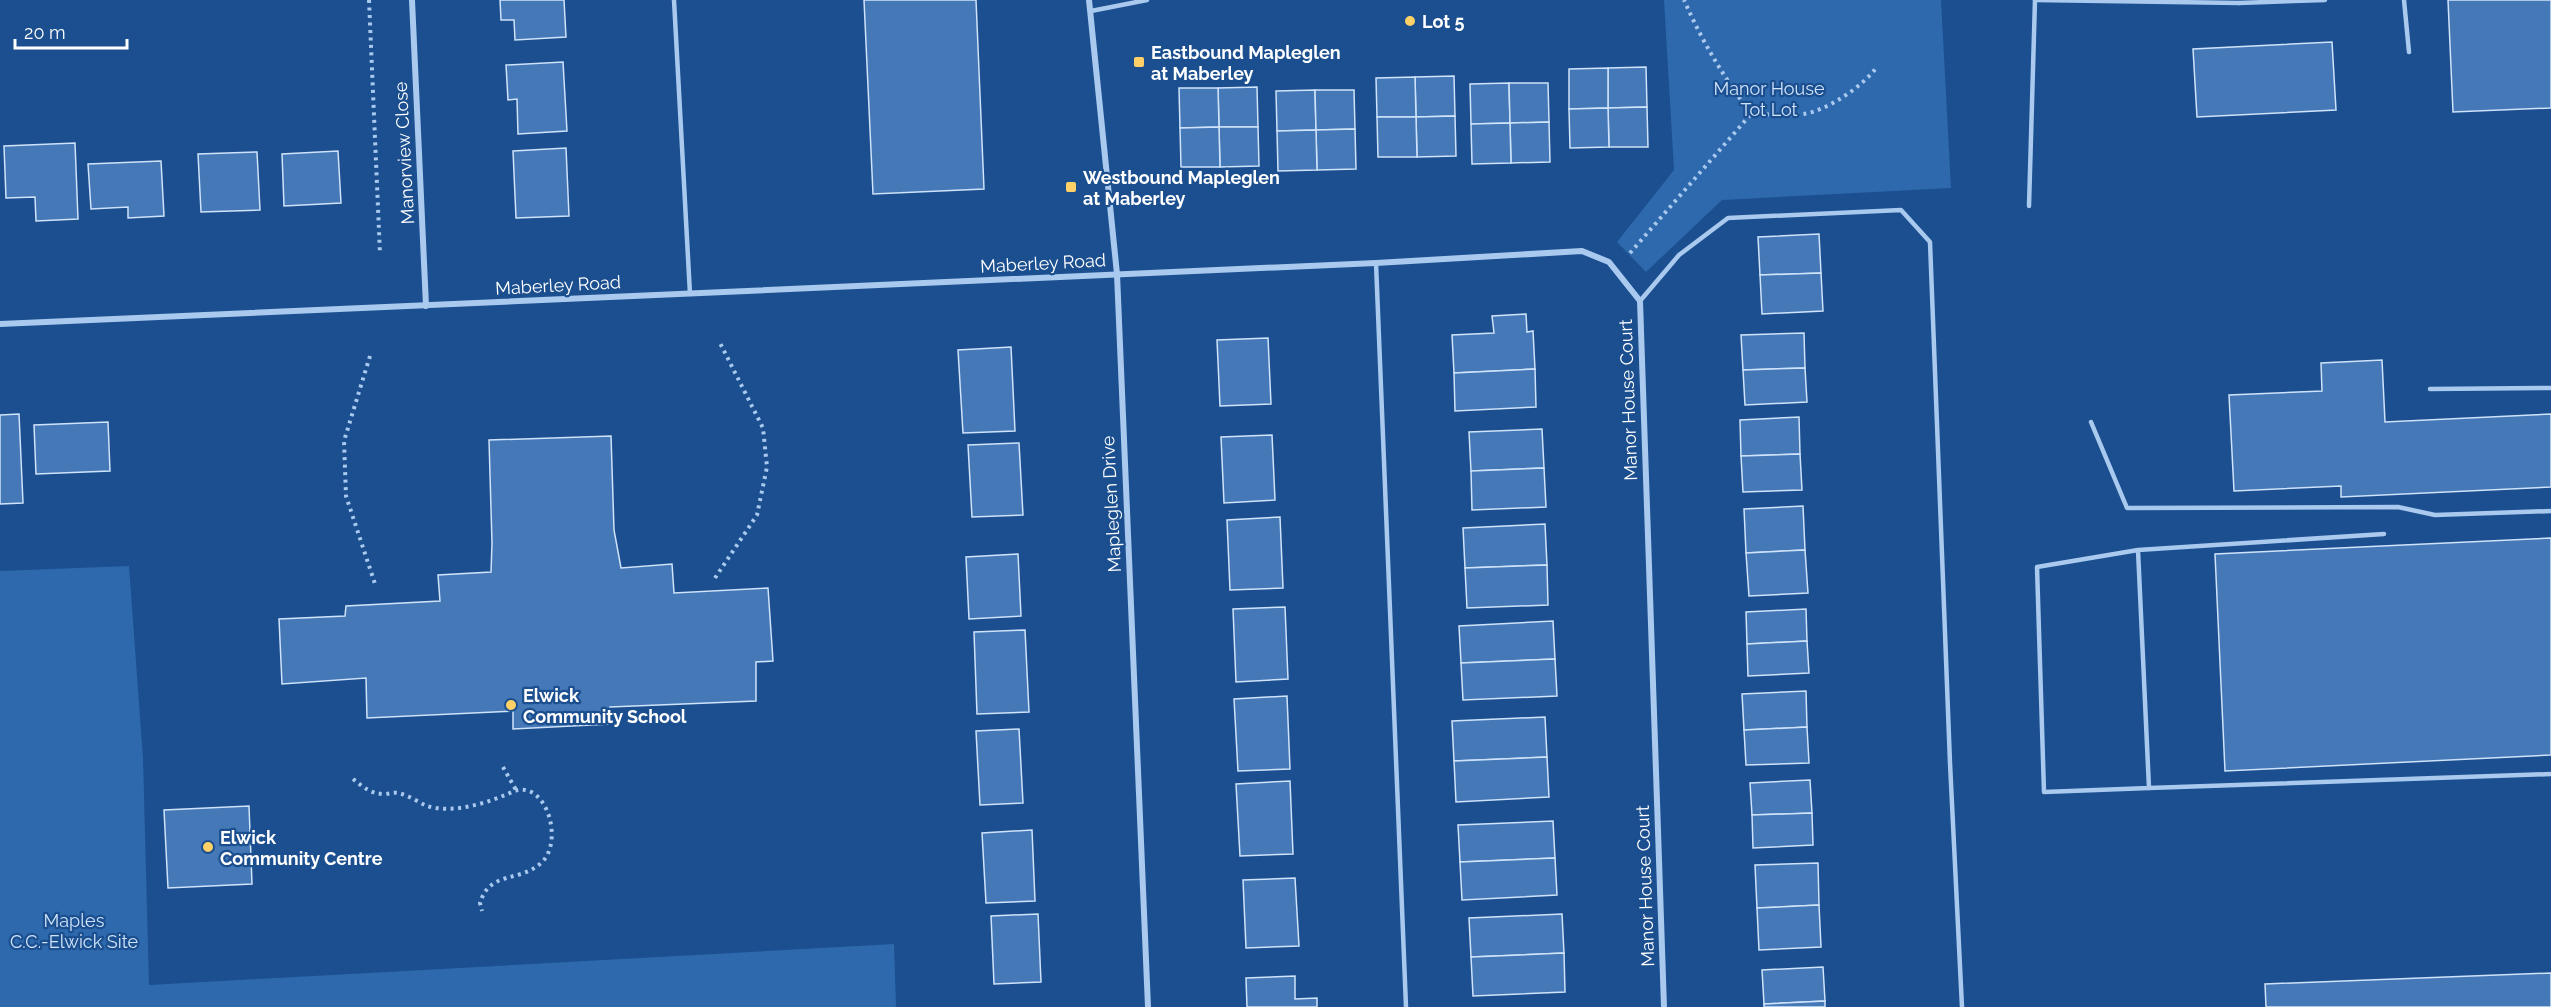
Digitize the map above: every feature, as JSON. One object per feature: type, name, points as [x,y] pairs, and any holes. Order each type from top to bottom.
[{"type":"street","name":"Manorview Close","points":[[412,0],[426,306]]},
{"type":"street","name":"Mapleglen Drive","points":[[1089,0],[1117,274],[1148,1007]]},
{"type":"street","name":"Manor House Court","points":[[1117,274],[1376,263],[1582,251],[1609,262],[1640,300],[1664,1007]]},
{"type":"street","name":"Maberley Road","points":[[0,324],[1117,274]]},
{"type":"lane","points":[[674,0],[690,294]]},
{"type":"lane","points":[[1091,11],[1148,0]]},
{"type":"lane","points":[[2029,206],[2035,0],[2239,2],[2325,0]]},
{"type":"lane","points":[[2404,0],[2409,51]]},
{"type":"lane","points":[[1640,300],[1679,255],[1728,218],[1901,210],[1930,242],[1962,1007]]},
{"type":"lane","points":[[1376,263],[1406,1007]]},
{"type":"lane","points":[[2430,389],[2551,388]]},
{"type":"lane","points":[[2091,422],[2127,508],[2398,507],[2434,515],[2551,512]]},
{"type":"lane","points":[[2384,534],[2138,550],[2037,567],[2044,792],[2551,774]]},
{"type":"lane","points":[[2138,550],[2149,788]]},
{"type":"path","points":[[369,0],[380,254]]},
{"type":"path","points":[[1684,0],[1702,41],[1751,114]]},
{"type":"path","points":[[1615,270],[1751,114],[1806,114],[1852,92],[1867,80],[1877,67]]},
{"type":"path","points":[[715,578],[757,515],[767,466],[763,428],[719,341]]},
{"type":"path","points":[[370,356],[344,441],[346,496],[376,587]]},
{"type":"path","points":[[503,767],[516,790]]},
{"type":"path","points":[[352,778],[373,793],[398,793],[429,806],[473,805],[516,790],[527,791],[545,806],[551,818],[551,845],[543,861],[532,870],[494,882],[487,888],[480,903],[482,911]]},
{"type":"green space","name":"Manor House Tot Lot","points":[[1664,0],[1941,0],[1951,188],[1722,200],[1646,272],[1617,242],[1674,170]]},
{"type":"green space","name":"Maples C.C.-Elwick Site","points":[[129,566],[143,758],[149,985],[894,944],[896,1007],[0,1007],[0,571]]},
{"type":"building","points":[[500,0],[564,0],[566,37],[515,40],[514,20],[501,20]]},
{"type":"building","points":[[864,0],[976,0],[984,189],[873,194]]},
{"type":"building","points":[[2448,0],[2551,0],[2551,108],[2453,112]]},
{"type":"building","points":[[2332,42],[2336,110],[2197,117],[2193,49]]},
{"type":"building","points":[[563,62],[567,131],[518,134],[517,99],[508,100],[506,65]]},
{"type":"building","points":[[1646,67],[1647,107],[1608,108],[1608,68]]},
{"type":"building","points":[[1608,68],[1608,108],[1569,109],[1569,69]]},
{"type":"building","points":[[1454,76],[1455,116],[1416,117],[1415,77]]},
{"type":"building","points":[[1415,77],[1416,117],[1377,117],[1376,78]]},
{"type":"building","points":[[1509,83],[1510,123],[1471,124],[1470,84]]},
{"type":"building","points":[[1509,83],[1548,83],[1549,122],[1510,123]]},
{"type":"building","points":[[1257,87],[1258,127],[1219,127],[1218,88]]},
{"type":"building","points":[[1179,88],[1218,88],[1219,127],[1180,128]]},
{"type":"building","points":[[1315,90],[1316,130],[1277,131],[1276,91]]},
{"type":"building","points":[[1315,90],[1354,90],[1355,129],[1316,130]]},
{"type":"building","points":[[1647,107],[1648,147],[1609,147],[1608,108]]},
{"type":"building","points":[[1608,108],[1609,147],[1570,148],[1569,109]]},
{"type":"building","points":[[1455,116],[1456,156],[1417,157],[1416,117]]},
{"type":"building","points":[[1377,117],[1416,117],[1417,157],[1378,157]]},
{"type":"building","points":[[1549,122],[1550,162],[1511,163],[1510,123]]},
{"type":"building","points":[[1510,123],[1511,163],[1472,164],[1471,124]]},
{"type":"building","points":[[1219,127],[1258,127],[1259,166],[1220,167]]},
{"type":"building","points":[[1219,127],[1220,167],[1181,167],[1180,128]]},
{"type":"building","points":[[1355,129],[1356,169],[1317,170],[1316,130]]},
{"type":"building","points":[[1316,130],[1317,170],[1278,171],[1277,131]]},
{"type":"building","points":[[75,143],[78,219],[36,221],[35,197],[6,198],[4,146]]},
{"type":"building","points":[[566,148],[569,216],[516,218],[513,151]]},
{"type":"building","points":[[338,151],[341,203],[284,206],[282,154]]},
{"type":"building","points":[[257,152],[260,210],[201,212],[198,154]]},
{"type":"building","points":[[161,161],[164,216],[128,218],[128,207],[91,209],[88,164]]},
{"type":"building","points":[[1819,234],[1821,273],[1760,275],[1758,237]]},
{"type":"building","points":[[1821,273],[1823,311],[1762,314],[1760,275]]},
{"type":"building","points":[[1526,314],[1527,332],[1533,331],[1535,369],[1454,373],[1452,335],[1494,333],[1492,316]]},
{"type":"building","points":[[1804,333],[1805,368],[1743,370],[1741,335]]},
{"type":"building","points":[[1268,338],[1271,404],[1220,406],[1217,340]]},
{"type":"building","points":[[1011,347],[1015,431],[963,433],[958,350]]},
{"type":"building","points":[[2382,360],[2385,422],[2551,414],[2551,487],[2341,497],[2341,486],[2234,491],[2229,395],[2322,391],[2321,363]]},
{"type":"building","points":[[1805,368],[1807,402],[1745,405],[1743,370]]},
{"type":"building","points":[[1535,369],[1536,407],[1455,411],[1454,373]]},
{"type":"building","points":[[19,414],[23,503],[0,504],[0,415]]},
{"type":"building","points":[[1799,417],[1800,454],[1741,456],[1740,420]]},
{"type":"building","points":[[108,422],[110,471],[36,474],[34,425]]},
{"type":"building","points":[[1542,429],[1544,468],[1471,471],[1469,432]]},
{"type":"building","points":[[1272,435],[1275,500],[1224,503],[1221,437]]},
{"type":"building","points":[[611,436],[614,530],[621,568],[672,564],[674,593],[768,588],[773,661],[756,662],[756,701],[610,707],[611,724],[513,729],[513,711],[367,718],[366,678],[282,684],[279,619],[345,616],[346,606],[440,601],[438,575],[491,572],[489,440]]},
{"type":"building","points":[[1019,443],[1023,515],[972,517],[968,445]]},
{"type":"building","points":[[1800,454],[1802,490],[1743,492],[1741,456]]},
{"type":"building","points":[[1544,468],[1546,507],[1472,510],[1471,471]]},
{"type":"building","points":[[1803,506],[1805,550],[1746,553],[1744,509]]},
{"type":"building","points":[[1280,517],[1283,588],[1230,590],[1227,520]]},
{"type":"building","points":[[1545,524],[1547,565],[1465,568],[1463,528]]},
{"type":"building","points":[[2551,538],[2551,755],[2225,771],[2215,554]]},
{"type":"building","points":[[1805,550],[1808,593],[1749,596],[1746,553]]},
{"type":"building","points":[[1018,554],[1021,616],[969,619],[966,557]]},
{"type":"building","points":[[1547,565],[1548,605],[1467,608],[1465,568]]},
{"type":"building","points":[[1285,607],[1288,679],[1236,682],[1233,609]]},
{"type":"building","points":[[1806,609],[1807,641],[1747,644],[1746,612]]},
{"type":"building","points":[[1553,621],[1555,659],[1461,663],[1459,626]]},
{"type":"building","points":[[1025,630],[1029,712],[977,714],[974,632]]},
{"type":"building","points":[[1807,641],[1809,673],[1748,676],[1747,644]]},
{"type":"building","points":[[1555,659],[1557,696],[1463,700],[1461,663]]},
{"type":"building","points":[[1806,691],[1807,727],[1744,730],[1742,694]]},
{"type":"building","points":[[1287,696],[1290,769],[1238,771],[1234,699]]},
{"type":"building","points":[[1545,717],[1547,757],[1454,761],[1452,721]]},
{"type":"building","points":[[1807,727],[1809,763],[1746,765],[1744,730]]},
{"type":"building","points":[[1019,729],[1023,803],[980,805],[976,731]]},
{"type":"building","points":[[1547,757],[1549,797],[1456,802],[1454,761]]},
{"type":"building","points":[[1810,780],[1812,813],[1752,815],[1750,783]]},
{"type":"building","points":[[1290,781],[1293,854],[1240,856],[1236,784]]},
{"type":"building","name":"Elwick Community Centre","points":[[249,806],[252,884],[168,888],[164,810]]},
{"type":"building","points":[[1812,813],[1813,845],[1753,848],[1752,815]]},
{"type":"building","points":[[1553,821],[1555,858],[1460,862],[1458,825]]},
{"type":"building","points":[[1032,830],[1035,901],[986,903],[982,833]]},
{"type":"building","points":[[1555,858],[1557,895],[1462,900],[1460,862]]},
{"type":"building","points":[[1818,863],[1819,905],[1757,908],[1755,865]]},
{"type":"building","points":[[1295,878],[1299,946],[1246,948],[1243,880]]},
{"type":"building","points":[[1819,905],[1821,947],[1759,950],[1757,908]]},
{"type":"building","points":[[1038,914],[1041,982],[994,984],[991,916]]},
{"type":"building","points":[[1562,914],[1564,953],[1471,957],[1469,918]]},
{"type":"building","points":[[1564,953],[1565,992],[1473,996],[1471,957]]},
{"type":"building","points":[[1823,967],[1825,1001],[1764,1004],[1762,970]]},
{"type":"building","points":[[2551,973],[2551,1007],[2266,1007],[2265,984]]},
{"type":"building","points":[[1295,976],[1295,999],[1317,998],[1317,1007],[1247,1007],[1246,978]]},
{"type":"building","points":[[1825,1001],[1825,1007],[1764,1007],[1764,1004]]},
{"type":"place","name":"Lot 5","points":[[1410,21]]},
{"type":"place","name":"Eastbound Mapleglen at Maberley","points":[[1139,62]]},
{"type":"place","name":"Westbound Mapleglen at Maberley","points":[[1071,187]]},
{"type":"place","name":"Elwick Community School","points":[[511,705]]},
{"type":"place","name":"Elwick Community Centre","points":[[208,847]]}]
